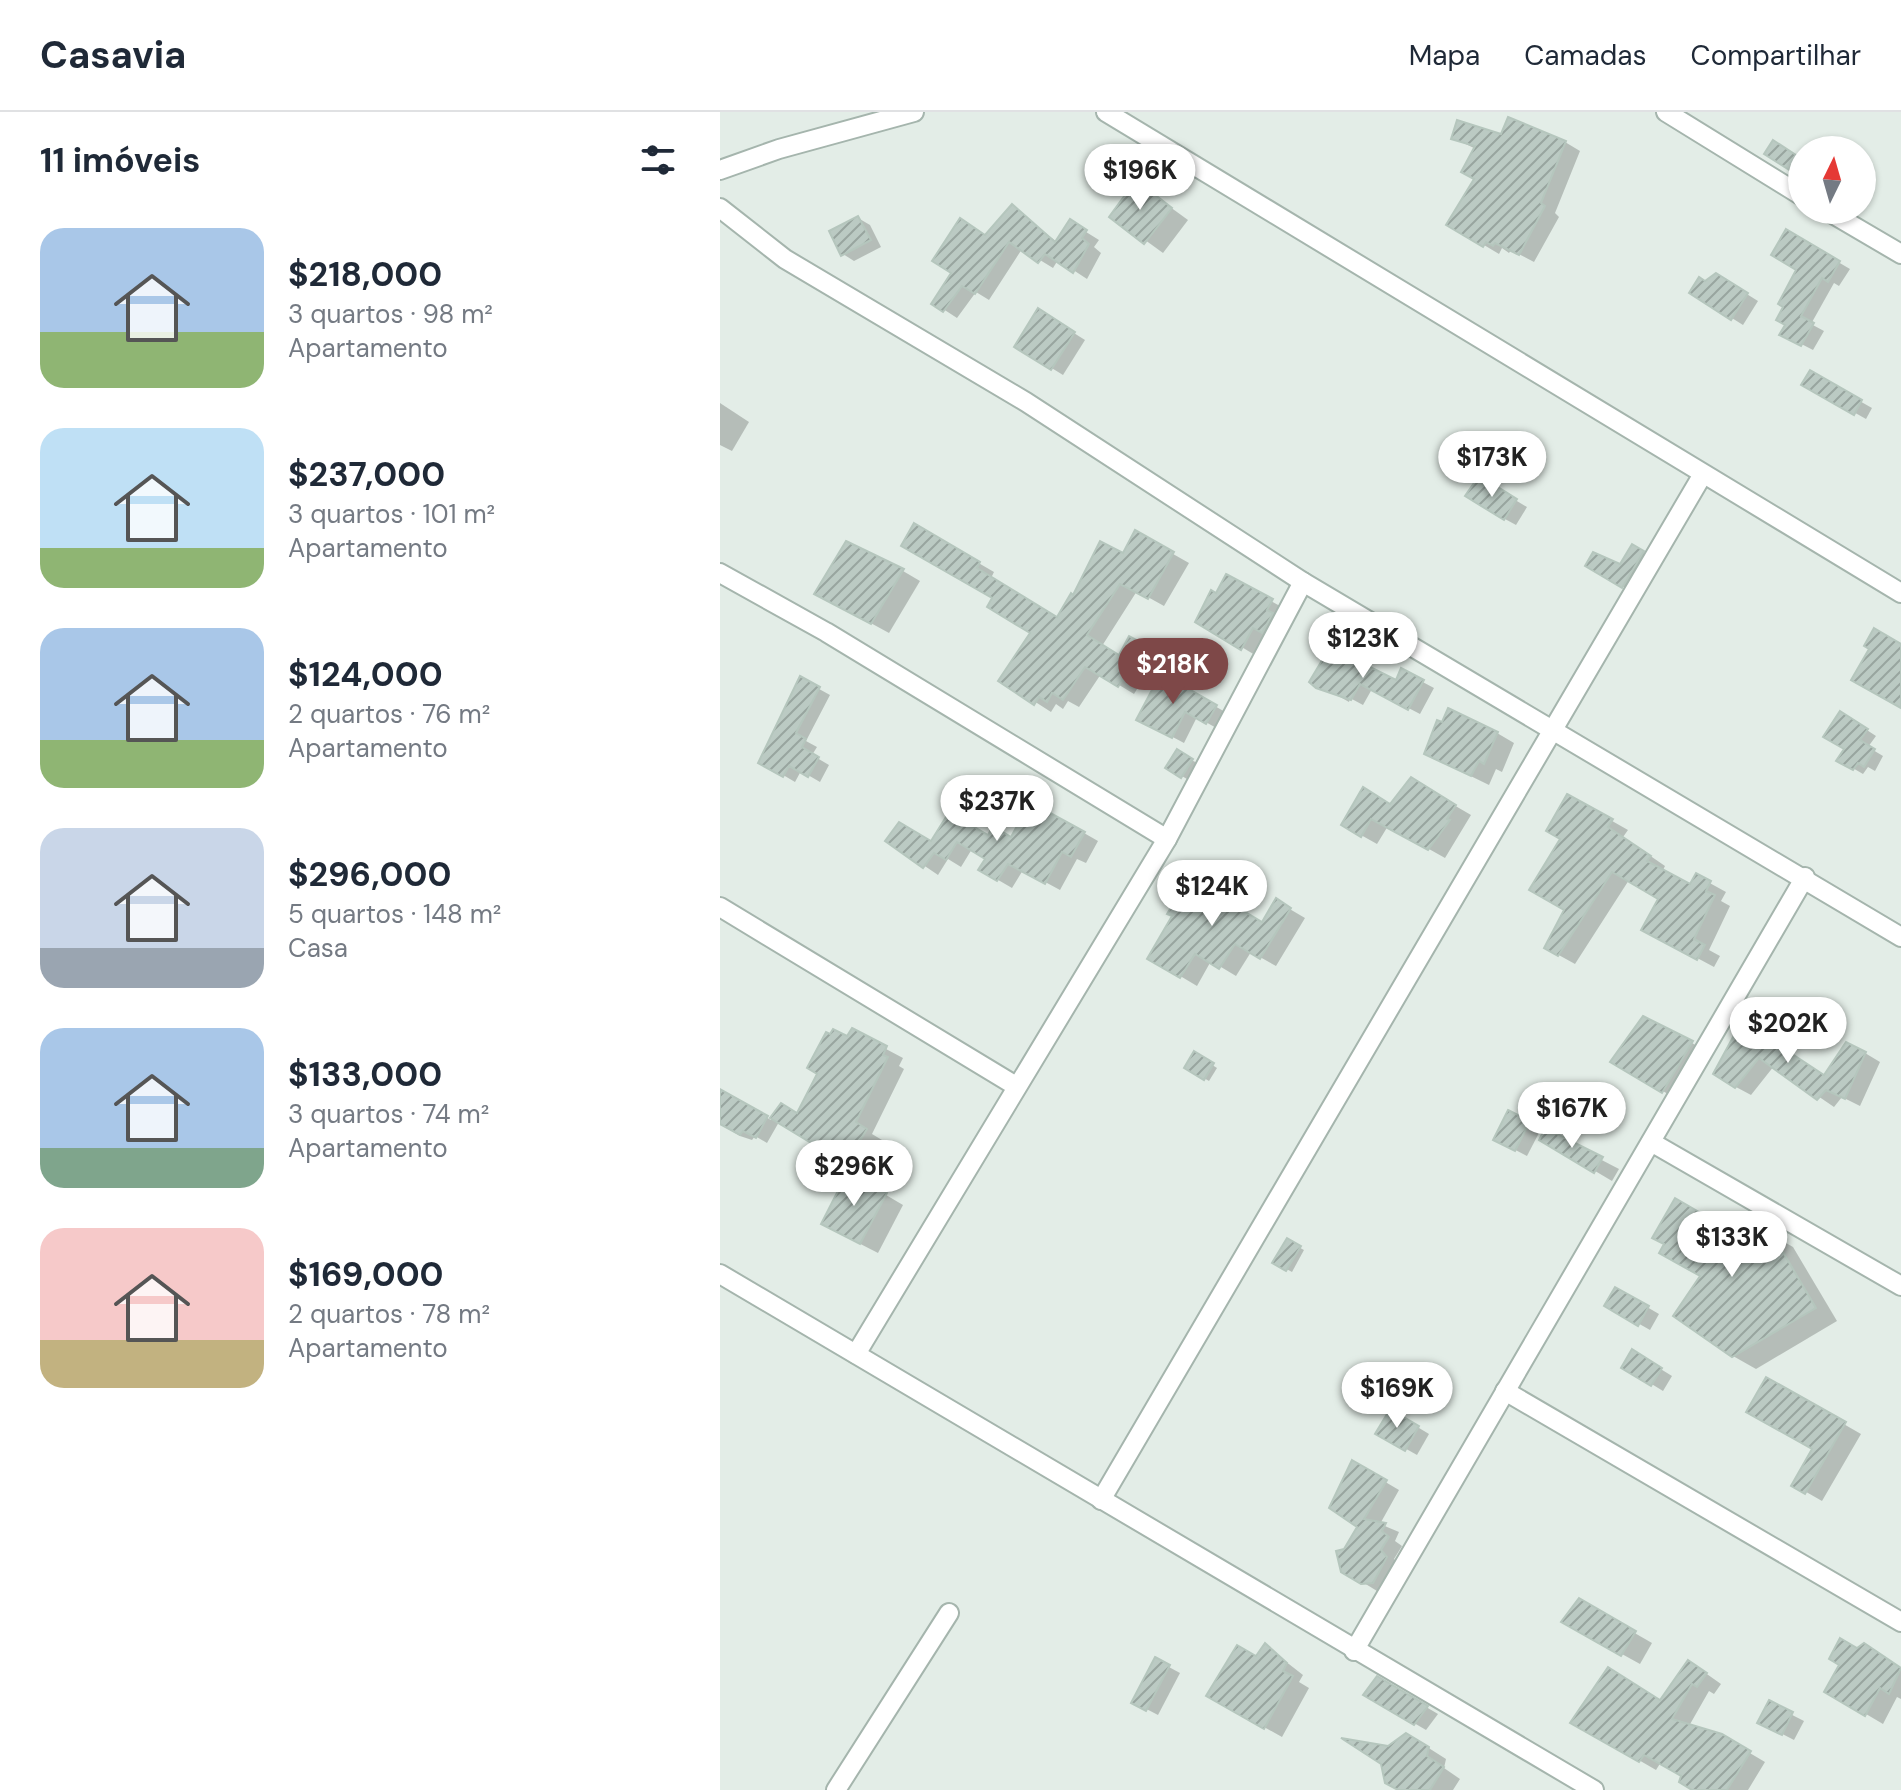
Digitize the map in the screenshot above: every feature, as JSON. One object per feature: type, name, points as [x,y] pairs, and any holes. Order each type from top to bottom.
[{"type":"street","points":[[720,170],[779,149],[914,112]]},
{"type":"street","points":[[1106,112],[1901,593]]},
{"type":"street","points":[[1666,112],[1788,187]]},
{"type":"street","points":[[720,208],[796,266],[1026,402],[1303,582],[1805,877],[1901,937]]},
{"type":"street","points":[[1850,224],[1901,254]]},
{"type":"street","points":[[1101,1500],[1551,728],[1703,474]]},
{"type":"street","points":[[720,573],[826,632],[1167,839]]},
{"type":"street","points":[[856,1354],[1167,839],[1303,582]]},
{"type":"street","points":[[1354,1651],[1805,877]]},
{"type":"street","points":[[720,907],[1016,1086]]},
{"type":"street","points":[[1651,1142],[1901,1286]]},
{"type":"street","points":[[720,1274],[1594,1790]]},
{"type":"street","points":[[1505,1391],[1901,1622]]},
{"type":"street","points":[[836,1790],[949,1613]]},
{"type":"building","points":[[1508,117],[1566,141],[1541,203],[1545,206],[1519,255],[1495,243],[1493,246],[1486,242],[1483,247],[1446,225],[1474,179],[1461,172],[1475,146],[1451,139],[1457,120],[1501,134]]},
{"type":"building","points":[[1773,140],[1788,150],[1788,169],[1764,154]]},
{"type":"building","points":[[1136,180],[1172,208],[1144,244],[1109,217]]},
{"type":"building","points":[[1012,204],[1055,242],[1070,219],[1087,230],[1082,238],[1089,244],[1073,273],[1045,254],[1038,263],[1009,242],[975,294],[962,286],[943,312],[931,304],[951,273],[932,261],[960,218],[985,235]]},
{"type":"building","points":[[858,216],[871,240],[841,256],[829,231]]},
{"type":"building","points":[[1786,229],[1840,261],[1828,282],[1822,278],[1801,316],[1814,323],[1801,346],[1779,335],[1785,325],[1776,320],[1783,307],[1778,304],[1796,270],[1771,255]]},
{"type":"building","points":[[1716,273],[1748,293],[1731,320],[1689,293],[1699,277],[1705,281]]},
{"type":"building","points":[[1038,308],[1075,332],[1051,370],[1014,347]]},
{"type":"building","points":[[1810,370],[1862,400],[1854,415],[1801,385]]},
{"type":"building","points":[[1476,480],[1493,491],[1496,486],[1517,499],[1504,520],[1465,496]]},
{"type":"building","points":[[914,523],[980,562],[977,568],[1057,617],[1071,593],[1073,595],[1100,541],[1123,553],[1135,530],[1174,552],[1148,599],[1120,584],[1087,635],[1119,655],[1129,636],[1144,644],[1118,687],[1085,667],[1063,700],[1052,693],[1047,702],[1039,697],[1034,705],[998,681],[1030,633],[987,607],[992,598],[901,546]]},
{"type":"building","points":[[846,541],[904,569],[871,624],[814,594]]},
{"type":"building","points":[[1632,544],[1644,551],[1622,588],[1585,566],[1593,552],[1620,564]]},
{"type":"building","points":[[1226,574],[1273,599],[1267,610],[1273,613],[1262,633],[1253,628],[1241,650],[1195,622],[1211,590],[1216,593]]},
{"type":"building","points":[[1874,628],[1901,644],[1901,708],[1851,680],[1869,649],[1864,646]]},
{"type":"building","points":[[1330,647],[1396,680],[1401,668],[1424,680],[1408,710],[1360,684],[1351,700],[1316,688],[1309,682]]},
{"type":"building","points":[[1161,673],[1217,705],[1206,724],[1185,712],[1172,738],[1136,720]]},
{"type":"building","points":[[800,676],[820,687],[796,733],[806,739],[802,747],[819,757],[808,777],[789,766],[783,777],[758,763]]},
{"type":"building","points":[[1448,708],[1498,732],[1484,764],[1479,761],[1471,776],[1424,754],[1437,720],[1442,722]]},
{"type":"building","points":[[1840,711],[1868,729],[1860,740],[1875,749],[1864,767],[1858,763],[1853,770],[1836,761],[1844,749],[1823,737]]},
{"type":"building","points":[[1177,749],[1193,759],[1181,778],[1165,768]]},
{"type":"building","points":[[1411,777],[1456,805],[1447,819],[1450,820],[1428,850],[1371,819],[1361,837],[1341,825],[1363,787],[1390,804]]},
{"type":"building","points":[[1567,794],[1613,819],[1608,827],[1651,856],[1647,861],[1690,884],[1696,873],[1711,881],[1706,891],[1715,895],[1694,939],[1705,945],[1697,960],[1641,930],[1658,899],[1612,872],[1558,956],[1544,948],[1564,910],[1529,890],[1560,839],[1546,831]]},
{"type":"building","points":[[1030,802],[1085,832],[1071,857],[1062,852],[1045,884],[1008,864],[997,881],[978,870],[985,859],[957,842],[946,860],[934,853],[923,868],[885,841],[899,822],[931,841],[949,812],[988,835],[993,826],[1011,837]]},
{"type":"building","points":[[1206,870],[1227,883],[1219,896],[1262,922],[1276,898],[1291,908],[1260,959],[1235,944],[1219,969],[1195,954],[1180,978],[1147,959],[1172,916],[1167,914],[1184,886],[1193,891]]},
{"type":"building","points":[[1643,1016],[1693,1041],[1662,1093],[1610,1062]]},
{"type":"building","points":[[1739,1026],[1774,1042],[1824,1075],[1846,1042],[1866,1052],[1845,1099],[1826,1090],[1817,1100],[1759,1058],[1735,1088],[1713,1074]]},
{"type":"building","points":[[852,1028],[887,1046],[883,1055],[888,1057],[856,1122],[867,1129],[846,1164],[770,1118],[781,1103],[797,1113],[817,1074],[807,1068],[826,1032],[830,1034],[833,1029],[847,1036]]},
{"type":"building","points":[[1194,1051],[1214,1063],[1204,1080],[1184,1068]]},
{"type":"building","points":[[720,1089],[768,1116],[756,1138],[743,1131],[740,1135],[720,1124]]},
{"type":"building","points":[[1508,1110],[1530,1121],[1515,1151],[1493,1140]]},
{"type":"building","points":[[1545,1128],[1603,1157],[1594,1173],[1539,1140]]},
{"type":"building","points":[[847,1173],[887,1193],[860,1244],[821,1224]]},
{"type":"building","points":[[1675,1198],[1730,1230],[1738,1217],[1771,1232],[1816,1308],[1732,1357],[1673,1316],[1700,1276],[1659,1253],[1664,1244],[1652,1238]]},
{"type":"building","points":[[1287,1238],[1301,1246],[1286,1271],[1272,1263]]},
{"type":"building","points":[[1615,1287],[1649,1306],[1638,1326],[1604,1306]]},
{"type":"building","points":[[1632,1349],[1662,1368],[1651,1386],[1621,1368]]},
{"type":"building","points":[[1766,1377],[1846,1422],[1805,1494],[1791,1486],[1812,1449],[1746,1412]]},
{"type":"building","points":[[1390,1409],[1419,1426],[1405,1451],[1375,1434]]},
{"type":"building","points":[[1352,1460],[1387,1480],[1364,1519],[1386,1523],[1382,1531],[1389,1537],[1381,1550],[1387,1557],[1373,1583],[1361,1584],[1341,1572],[1336,1551],[1344,1549],[1357,1527],[1329,1508]]},
{"type":"building","points":[[1579,1598],[1636,1631],[1621,1656],[1561,1622]]},
{"type":"building","points":[[1840,1638],[1857,1648],[1864,1643],[1901,1668],[1889,1694],[1880,1688],[1865,1716],[1824,1692],[1839,1665],[1829,1659]]},
{"type":"building","points":[[1265,1643],[1287,1663],[1283,1671],[1293,1676],[1264,1729],[1206,1696],[1237,1645],[1256,1656]]},
{"type":"building","points":[[1155,1657],[1170,1665],[1146,1711],[1131,1703]]},
{"type":"building","points":[[1688,1660],[1707,1673],[1697,1687],[1692,1684],[1672,1719],[1722,1734],[1751,1751],[1727,1790],[1692,1790],[1679,1782],[1681,1776],[1644,1755],[1639,1762],[1570,1723],[1608,1667],[1660,1700]]},
{"type":"building","points":[[1377,1676],[1428,1706],[1414,1725],[1363,1695]]},
{"type":"building","points":[[1769,1700],[1793,1712],[1782,1735],[1757,1723]]},
{"type":"building","points":[[1406,1733],[1429,1747],[1427,1756],[1444,1767],[1430,1790],[1398,1790],[1385,1783],[1381,1764],[1341,1738],[1388,1746]]}]
